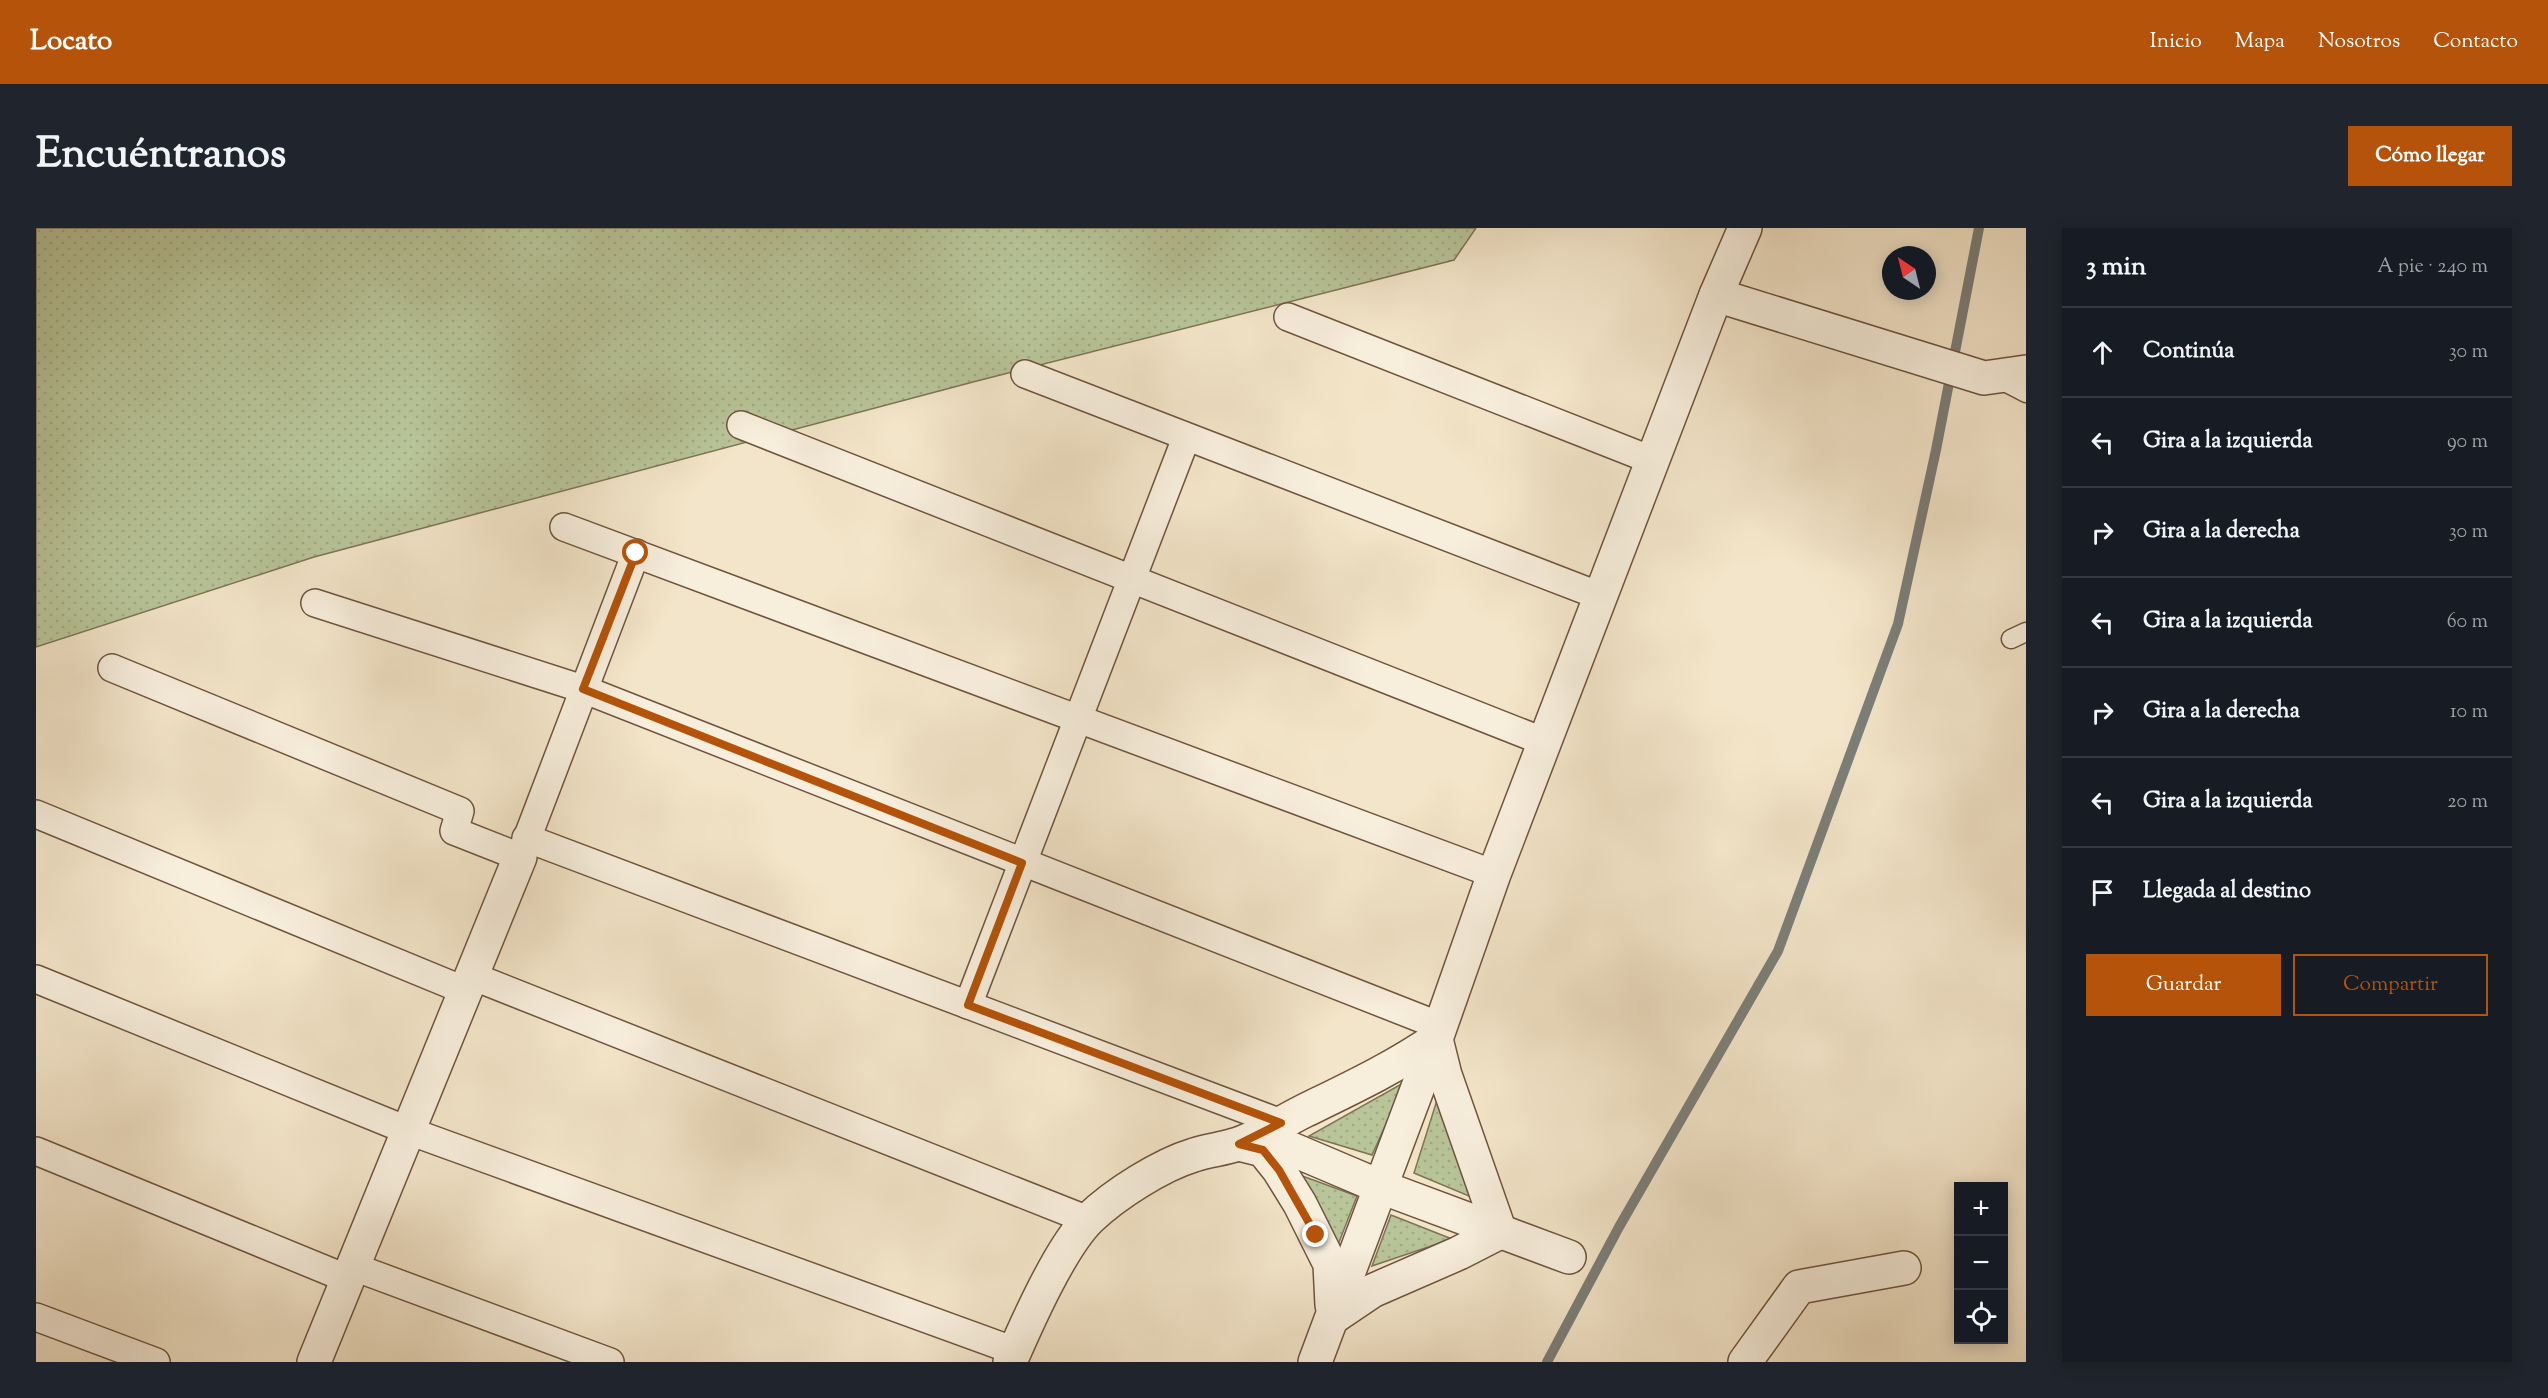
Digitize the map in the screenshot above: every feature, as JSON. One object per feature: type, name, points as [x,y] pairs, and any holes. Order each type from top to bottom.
[{"type":"street","points":[[1315,1362],[1438,1033],[1494,874],[1716,295],[1745,228]]},
{"type":"street","points":[[1716,295],[1904,353],[2001,376]]},
{"type":"street","points":[[1288,317],[1654,461]]},
{"type":"street","points":[[1025,374],[1600,596]]},
{"type":"street","points":[[741,425],[1545,742]]},
{"type":"street","points":[[968,1005],[1186,438]]},
{"type":"street","points":[[564,527],[1494,874]]},
{"type":"street","points":[[314,1362],[469,984],[636,553]]},
{"type":"street","points":[[315,603],[583,689],[1022,863],[1438,1033]]},
{"type":"street","points":[[112,668],[460,811],[454,831],[523,847],[968,1005],[1281,1123]]},
{"type":"street","points":[[36,814],[469,984],[1088,1220]]},
{"type":"street","points":[[36,979],[409,1131],[1012,1357],[1057,1268],[1088,1220],[1110,1202],[1160,1171],[1192,1155],[1239,1144],[1399,1064],[1438,1033]]},
{"type":"street","points":[[1438,1033],[1448,1086],[1500,1232]]},
{"type":"street","points":[[1239,1144],[1282,1145],[1381,1187],[1569,1257]]},
{"type":"street","points":[[1239,1144],[1263,1150],[1279,1170],[1316,1235],[1330,1264],[1332,1318]]},
{"type":"street","points":[[36,1151],[351,1273],[610,1362]]},
{"type":"street","points":[[1332,1318],[1372,1292],[1500,1232]]},
{"type":"street","points":[[1745,1362],[1799,1287],[1904,1268]]},
{"type":"street","points":[[36,1317],[156,1362]]},
{"type":"lane","points":[[2001,376],[2026,393]]},
{"type":"green space","points":[[36,228],[1476,228],[1454,260],[973,382],[314,557],[36,647]]},
{"type":"green space","points":[[1405,1082],[1372,1155],[1309,1136]]},
{"type":"green space","points":[[1438,1097],[1476,1199],[1414,1173]]},
{"type":"green space","points":[[1294,1173],[1357,1196],[1336,1250]]},
{"type":"green space","points":[[1391,1215],[1452,1239],[1372,1266]]},
{"type":"waterway","points":[[1547,1362],[1619,1227],[1778,951],[1898,624],[1936,450],[1979,228]]},
{"type":"route","points":[[636,553],[583,689],[1022,863],[968,1005],[1281,1123],[1239,1144],[1263,1150],[1279,1170],[1316,1235]]}]
